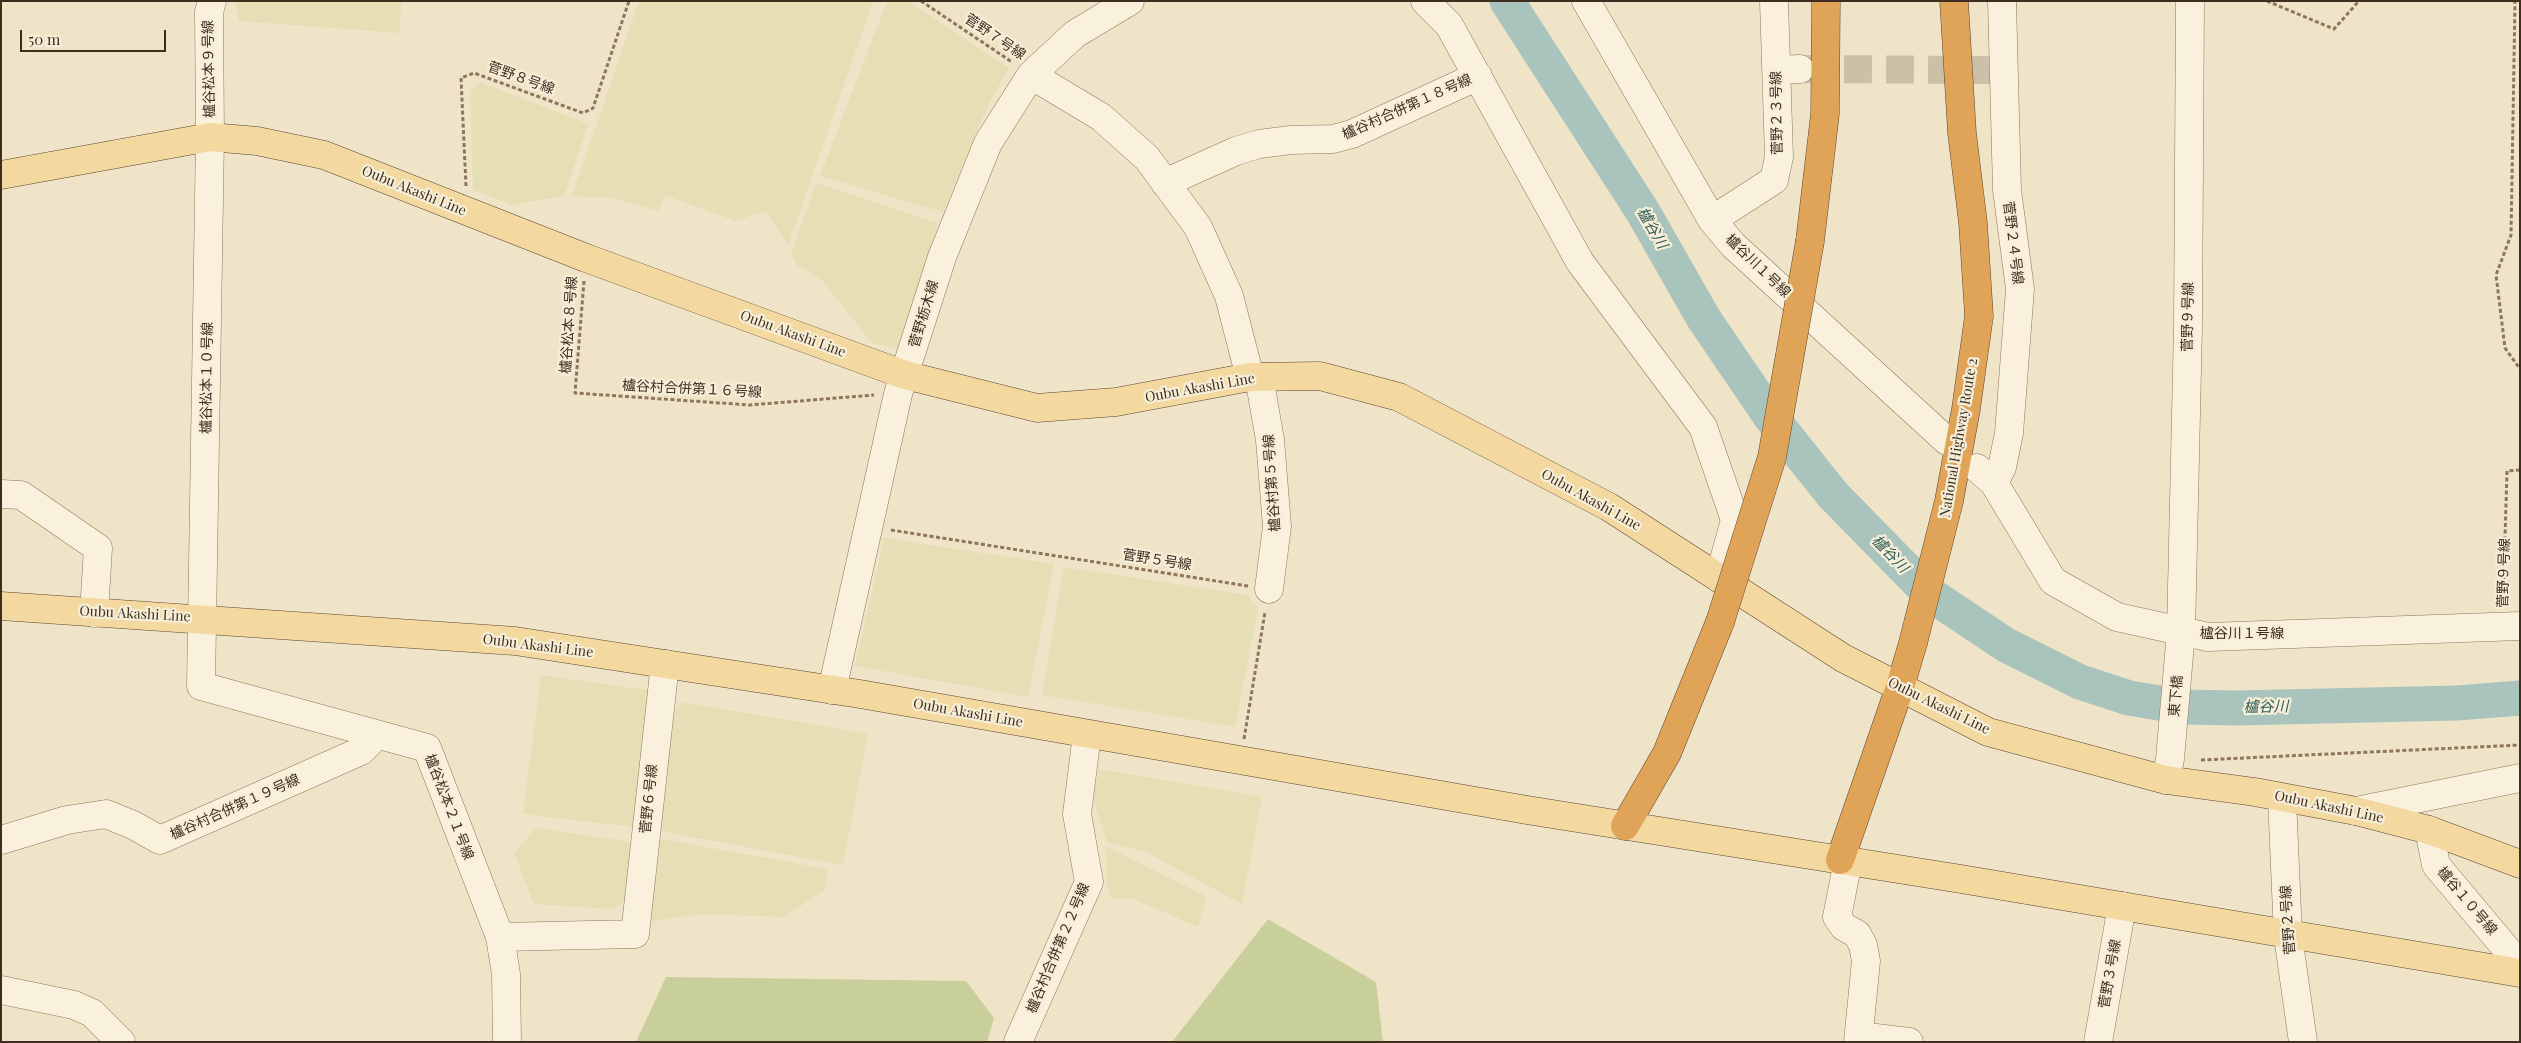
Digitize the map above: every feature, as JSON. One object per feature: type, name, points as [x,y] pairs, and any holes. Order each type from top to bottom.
[{"type":"highway","points":[[1625,826],[1666,753],[1720,622],[1772,457],[1810,241],[1825,114],[1826,1]]},
{"type":"highway","name":"National Highway Route 2","points":[[1844,861],[1913,643],[1949,501],[1966,409],[1979,316],[1973,222],[1962,133],[1954,1]]},
{"type":"main road","name":"Oubu Akashi Line","points":[[1,174],[210,137],[257,141],[324,155],[902,384],[1037,408],[1116,402],[1254,377],[1320,376],[1399,397],[1610,507],[1843,658],[1988,732],[2168,769],[2282,798],[2356,811],[2428,830],[2520,864]]},
{"type":"main road","name":"Oubu Akashi Line","points":[[1,606],[203,618],[515,641],[832,690],[1240,762],[2122,906],[2288,936],[2323,939],[2520,973]]},
{"type":"street","name":"櫨谷松本９号線","points":[[210,137],[209,12],[212,1]]},
{"type":"street","name":"菅野栃木線","points":[[832,690],[902,384],[942,257],[988,143],[1031,75],[1075,34],[1130,1]]},
{"type":"street","points":[[1424,1],[1449,24],[1580,262],[1703,427],[1735,520],[1719,578]]},
{"type":"street","name":"櫨谷川１号線","points":[[1586,1],[1712,220],[1732,245],[1947,441]]},
{"type":"street","name":"菅野２３号線","points":[[1712,220],[1774,180],[1779,157],[1788,70],[1774,1]]},
{"type":"street","name":"菅野２４号線","points":[[1986,476],[2002,467],[2009,433],[2020,289],[2007,190],[1998,71],[2002,1]]},
{"type":"street","name":"菅野９号線","points":[[2181,632],[2188,326],[2190,1]]},
{"type":"street","name":"櫨谷村第５号線","points":[[1031,75],[1101,117],[1147,158],[1198,227],[1229,296],[1254,377],[1270,440],[1277,526],[1268,589]]},
{"type":"street","name":"櫨谷村合併第１８号線","points":[[1165,183],[1236,151],[1258,144],[1291,140],[1333,139],[1352,134],[1478,76]]},
{"type":"street","name":"櫨谷松本１０号線","points":[[203,618],[210,137]]},
{"type":"street","name":"櫨谷川１号線","points":[[1986,476],[2053,581],[2117,617],[2208,637],[2511,626]]},
{"type":"street","points":[[1,494],[21,495],[98,548],[94,613]]},
{"type":"street","name":"櫨谷松本２１号線","points":[[203,618],[201,686],[427,748],[500,937]]},
{"type":"street","name":"東下橋","points":[[2168,769],[2181,632]]},
{"type":"street","name":"菅野６号線","points":[[500,937],[635,934],[665,664]]},
{"type":"street","name":"櫨谷村合併第１９号線","points":[[1,840],[66,820],[106,814],[133,825],[160,840],[361,751],[372,740],[372,733]]},
{"type":"street","name":"櫨谷村合併第２２号線","points":[[1018,1042],[1089,882],[1077,814],[1087,734]]},
{"type":"street","points":[[2356,811],[2520,778]]},
{"type":"street","name":"菅野２号線","points":[[2282,798],[2288,936],[2304,1042]]},
{"type":"street","name":"櫨谷１０号線","points":[[2428,830],[2436,865],[2520,964]]},
{"type":"street","points":[[1844,861],[1837,917],[1844,927],[1857,934],[1864,945],[1866,961],[1859,1039],[1909,1042]]},
{"type":"street","name":"菅野３号線","points":[[2098,1042],[2122,906]]},
{"type":"street","points":[[500,937],[506,974],[507,1042]]},
{"type":"street","points":[[1,990],[74,1005],[92,1013],[121,1042]]},
{"type":"path","name":"菅野８号線","points":[[467,212],[461,78],[474,73],[583,113],[593,108],[630,1]]},
{"type":"path","name":"菅野７号線","points":[[921,1],[1031,75]]},
{"type":"path","points":[[2267,1],[2334,29],[2359,1]]},
{"type":"path","points":[[2520,5],[2514,2],[2511,235],[2496,275],[2505,348],[2520,369]]},
{"type":"path","name":"櫨谷松本８号線","points":[[575,393],[586,258]]},
{"type":"path","name":"櫨谷村合併第１６号線","points":[[575,393],[750,405],[902,384]]},
{"type":"path","name":"菅野９号線","points":[[2511,626],[2507,471],[2520,470]]},
{"type":"path","name":"菅野５号線","points":[[868,526],[1268,589]]},
{"type":"path","points":[[1240,762],[1268,589]]},
{"type":"path","points":[[2168,769],[2202,760],[2520,745]]},
{"type":"shaded area","points":[[235,1],[402,1],[399,33],[239,21]]},
{"type":"shaded area","points":[[639,1],[873,1],[788,246],[766,211],[735,221],[665,195],[659,211],[612,198],[572,196]]},
{"type":"shaded area","points":[[887,1],[908,1],[1009,68],[989,103],[943,212],[820,176]]},
{"type":"shaded area","points":[[480,82],[588,124],[564,196],[512,205],[473,190],[470,91]]},
{"type":"shaded area","points":[[816,183],[938,223],[899,349],[872,343],[821,279],[797,265],[791,254]]},
{"type":"shaded area","points":[[884,538],[1054,564],[1028,697],[855,666]]},
{"type":"shaded area","points":[[1064,567],[1247,595],[1258,608],[1235,727],[1042,695]]},
{"type":"shaded area","points":[[541,675],[653,691],[633,827],[523,814]]},
{"type":"shaded area","points":[[683,702],[868,734],[843,865],[660,831],[667,720]]},
{"type":"shaded area","points":[[1099,769],[1262,797],[1242,904],[1146,852],[1107,842],[1092,796]]},
{"type":"shaded area","points":[[536,828],[638,843],[632,899],[611,909],[534,904],[514,853]]},
{"type":"shaded area","points":[[656,838],[828,869],[825,890],[784,917],[701,914],[649,922]]},
{"type":"shaded area","points":[[1106,846],[1207,897],[1198,927],[1131,898],[1111,899],[1106,883]]},
{"type":"green space","points":[[1268,919],[1376,982],[1383,1042],[1172,1042]]},
{"type":"green space","points":[[666,977],[966,981],[994,1018],[987,1042],[636,1042]]},
{"type":"waterway","name":"櫨谷川","points":[[1507,1],[1643,212],[1704,319],[1770,416],[1833,495],[1931,595],[2006,645],[2080,682],[2129,698],[2183,707],[2236,708],[2457,703],[2520,698]]},
{"type":"tunnel","points":[[1802,69],[1991,70]]}]
